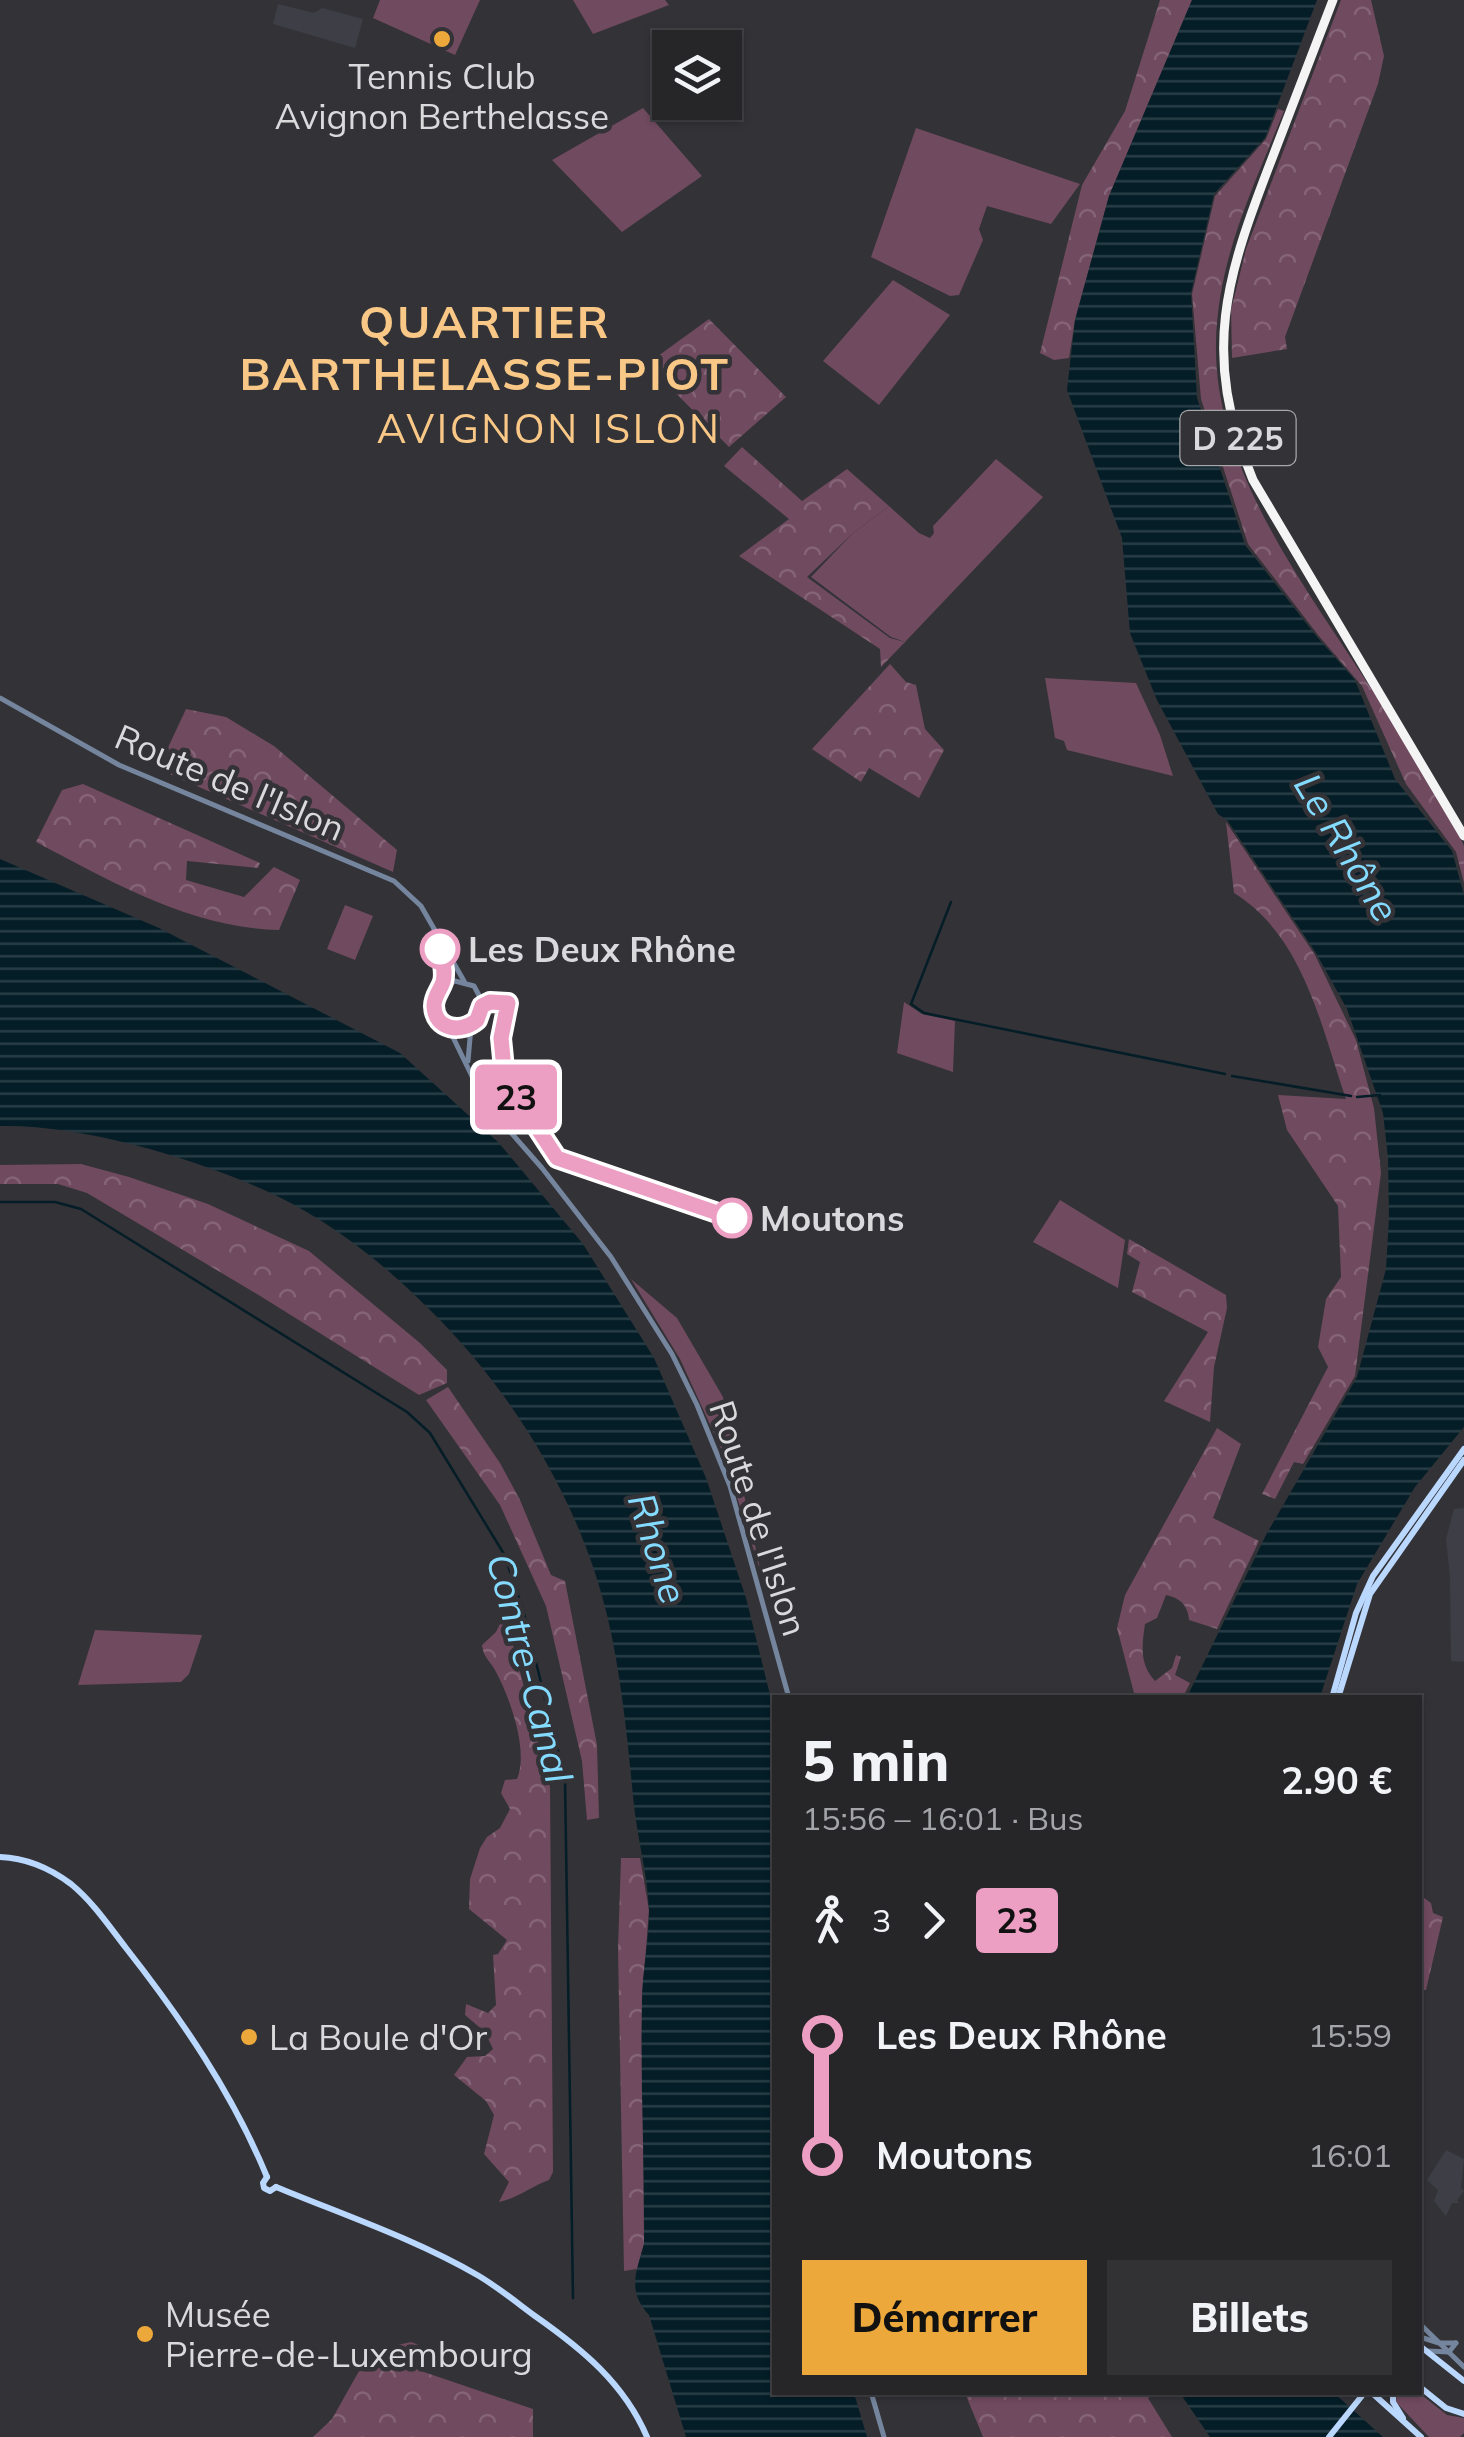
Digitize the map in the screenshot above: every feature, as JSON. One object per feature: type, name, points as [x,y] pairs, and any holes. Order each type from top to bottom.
[{"type":"highway","name":"D 225","points":[[1334,0],[1237,249],[1225,316],[1225,377],[1234,428],[1253,480],[1464,836]]},
{"type":"main road","points":[[1336,1695],[1356,1613],[1373,1576],[1464,1449]]},
{"type":"main road","points":[[1336,1695],[1367,1601],[1382,1573],[1464,1460]]},
{"type":"main road","points":[[0,1857],[28,1862],[57,1874],[96,1910],[185,2026],[267,2177],[264,2188],[270,2191],[276,2187],[351,2216],[488,2282],[598,2364],[620,2389],[647,2437]]},
{"type":"main road","points":[[1423,2348],[1464,2380]]},
{"type":"main road","points":[[1422,2389],[1446,2408],[1462,2413]]},
{"type":"main road","points":[[1330,2437],[1365,2395]]},
{"type":"main road","points":[[1372,2395],[1421,2437]]},
{"type":"main road","points":[[1393,2395],[1406,2423]]},
{"type":"street","name":"Route de l'Islon","points":[[0,698],[119,764],[378,871],[414,898],[464,981]]},
{"type":"street","name":"Route de l'Islon","points":[[431,922],[443,963],[440,988]]},
{"type":"street","points":[[468,1064],[468,1037],[481,1014],[482,1001],[474,986],[464,981],[440,988],[434,1010],[448,1027],[460,1029],[472,1024]]},
{"type":"street","name":"Route de l'Islon","points":[[448,1027],[486,1102],[611,1257],[672,1354],[730,1486],[788,1695]]},
{"type":"street","points":[[1422,2326],[1464,2367]]},
{"type":"street","points":[[1422,2338],[1456,2344],[1448,2352]]},
{"type":"street","points":[[1423,2348],[1448,2352]]},
{"type":"street","points":[[873,2395],[884,2437]]},
{"type":"shaded area","points":[[278,4],[314,13],[322,8],[363,19],[355,48],[273,24]]},
{"type":"shaded area","points":[[1464,1508],[1464,1662],[1451,1661],[1446,1539],[1454,1509]]},
{"type":"shaded area","points":[[1446,2150],[1464,2159],[1464,2191],[1446,2216],[1434,2201],[1438,2190],[1427,2180]]},
{"type":"green space","name":"Tennis Club Avignon Berthelasse","points":[[380,0],[480,0],[455,55],[373,18]]},
{"type":"green space","points":[[573,0],[665,0],[669,5],[593,34]]},
{"type":"green space","points":[[1160,0],[1192,0],[1109,196],[1075,320],[1069,358],[1054,360],[1040,353],[1082,185],[1125,111]]},
{"type":"green space","points":[[1341,0],[1371,0],[1384,56],[1378,84],[1285,337],[1287,349],[1232,358],[1231,310],[1246,249]]},
{"type":"green space","points":[[643,108],[702,176],[622,232],[552,160]]},
{"type":"green space","points":[[1278,109],[1284,111],[1239,224],[1218,311],[1219,390],[1230,437],[1270,529],[1458,832],[1464,846],[1464,883],[1456,852],[1406,784],[1362,686],[1248,544],[1201,399],[1192,294],[1215,196],[1266,139]]},
{"type":"green space","points":[[916,128],[1080,184],[1051,224],[987,206],[979,229],[983,240],[959,295],[950,296],[871,257]]},
{"type":"green space","points":[[893,280],[950,315],[879,405],[823,361]]},
{"type":"green space","points":[[709,319],[786,397],[729,447],[647,364]]},
{"type":"green space","points":[[742,447],[802,501],[847,469],[889,506],[852,534],[807,577],[890,638],[905,642],[881,667],[880,649],[739,556],[789,519],[724,466]]},
{"type":"green space","points":[[996,459],[1043,497],[905,642],[891,637],[811,577],[852,534],[889,506],[930,538],[933,526]]},
{"type":"green space","points":[[890,664],[906,682],[916,685],[925,729],[944,750],[919,798],[869,768],[861,782],[812,749]]},
{"type":"green space","points":[[1045,678],[1136,683],[1160,735],[1173,776],[1067,750],[1064,741],[1055,738]]},
{"type":"green space","name":"Les Deux Rhône","points":[[186,709],[226,717],[274,746],[397,850],[393,872],[158,769]]},
{"type":"green space","points":[[83,784],[260,863],[258,868],[187,861],[186,880],[244,897],[274,867],[300,880],[279,930],[246,927],[183,912],[123,887],[36,842],[62,790]]},
{"type":"green space","points":[[1226,822],[1315,955],[1356,1040],[1374,1108],[1381,1173],[1355,1376],[1303,1464],[1294,1462],[1275,1499],[1262,1494],[1328,1367],[1318,1347],[1326,1299],[1341,1277],[1338,1206],[1287,1130],[1278,1095],[1346,1099],[1318,1014],[1294,958],[1258,911],[1234,893]]},
{"type":"green space","points":[[345,905],[373,916],[355,960],[327,949]]},
{"type":"green space","points":[[904,1002],[922,1014],[955,1021],[953,1072],[897,1053]]},
{"type":"green space","points":[[81,1164],[208,1204],[309,1251],[420,1343],[447,1370],[447,1383],[419,1395],[87,1193],[58,1184],[0,1184],[0,1165]]},
{"type":"green space","points":[[1060,1200],[1125,1240],[1118,1288],[1033,1242]]},
{"type":"green space","points":[[1129,1239],[1226,1295],[1210,1422],[1164,1401],[1208,1332],[1132,1292],[1140,1262],[1127,1254]]},
{"type":"green space","points":[[631,1279],[677,1318],[723,1397],[761,1573],[723,1453],[680,1359]]},
{"type":"green space","points":[[448,1387],[500,1463],[551,1575],[565,1581],[597,1745],[599,1818],[587,1820],[582,1761],[546,1606],[500,1505],[426,1400]]},
{"type":"green space","points":[[1217,1428],[1241,1444],[1213,1518],[1259,1541],[1217,1629],[1189,1620],[1182,1603],[1166,1595],[1157,1618],[1145,1624],[1144,1661],[1150,1675],[1155,1681],[1172,1668],[1176,1655],[1181,1657],[1175,1675],[1190,1683],[1184,1695],[1134,1695],[1117,1628],[1125,1595]]},
{"type":"green space","points":[[505,1614],[550,1787],[553,2172],[549,2180],[499,2202],[509,2182],[484,2154],[494,2115],[486,2101],[454,2075],[467,2057],[485,2056],[493,2049],[485,2032],[465,2015],[466,2004],[488,2013],[496,2005],[493,1955],[507,1940],[469,1909],[470,1879],[480,1848],[500,1828],[510,1809],[501,1793],[505,1780],[517,1779],[520,1767],[512,1710],[482,1645],[496,1632]]},
{"type":"green space","points":[[95,1630],[202,1635],[189,1674],[181,1682],[78,1685]]},
{"type":"green space","points":[[621,1858],[640,1858],[649,1910],[642,2001],[644,2244],[637,2269],[624,2271],[618,1949]]},
{"type":"green space","points":[[1422,1896],[1431,1903],[1433,1913],[1443,1917],[1426,1990],[1422,1990]]},
{"type":"green space","points":[[411,2342],[419,2345],[418,2370],[533,2409],[533,2437],[313,2437],[332,2419],[359,2371],[376,2353]]},
{"type":"green space","points":[[966,2395],[1153,2395],[1148,2398],[1172,2437],[983,2437]]},
{"type":"green space","points":[[1397,2395],[1422,2395],[1447,2415],[1464,2418],[1464,2433],[1460,2437],[1429,2437],[1396,2402]]},
{"type":"water","name":"Le Rhône","points":[[1192,0],[1317,0],[1265,138],[1214,194],[1191,293],[1197,398],[1245,545],[1355,680],[1395,779],[1452,851],[1464,895],[1464,1427],[1415,1487],[1357,1584],[1321,1695],[1188,1695],[1266,1535],[1357,1377],[1386,1269],[1388,1158],[1383,1113],[1347,1009],[1316,953],[1227,820],[1218,814],[1157,700],[1130,633],[1122,538],[1067,390],[1075,320],[1109,196]]},
{"type":"water","name":"Rhone","points":[[0,859],[159,928],[400,1053],[499,1143],[583,1244],[654,1358],[706,1478],[746,1598],[772,1703],[772,2395],[855,2395],[867,2437],[686,2437],[649,2315],[638,2298],[635,2281],[644,2244],[642,1991],[649,1911],[621,1689],[608,1619],[580,1533],[540,1451],[515,1412],[459,1340],[393,1275],[318,1219],[277,1196],[142,1147],[68,1131],[0,1126]]},
{"type":"water","points":[[1181,2395],[1336,2395],[1383,2437],[1210,2437]]},
{"type":"waterway","points":[[951,902],[911,1004],[924,1013],[1225,1074]]},
{"type":"waterway","points":[[1232,1076],[1351,1096]]},
{"type":"waterway","points":[[1357,1097],[1380,1095]]},
{"type":"waterway","name":"Contre-Canal","points":[[0,1202],[55,1202],[81,1209],[407,1412],[430,1433],[504,1554],[523,1610],[565,1779],[573,2298]]},
{"type":"bus line","name":"23","points":[[440,949],[444,972],[434,1002],[436,1015],[448,1027],[460,1029],[477,1020],[482,1006],[490,1002],[508,1003],[501,1038],[505,1079],[557,1158],[732,1218]]},
{"type":"place","name":"Tennis Club Avignon Berthelasse","points":[[442,39]]},
{"type":"place","name":"Les Deux Rhône","points":[[440,949]]},
{"type":"place","name":"Moutons","points":[[732,1218]]},
{"type":"place","name":"La Boule d'Or","points":[[249,2037]]},
{"type":"place","name":"Musée Pierre-de-Luxembourg","points":[[145,2334]]},
{"type":"district","name":"QUARTIER BARTHELASSE-PIOT","points":[[485,347]]},
{"type":"district","name":"AVIGNON ISLON","points":[[549,428]]}]
